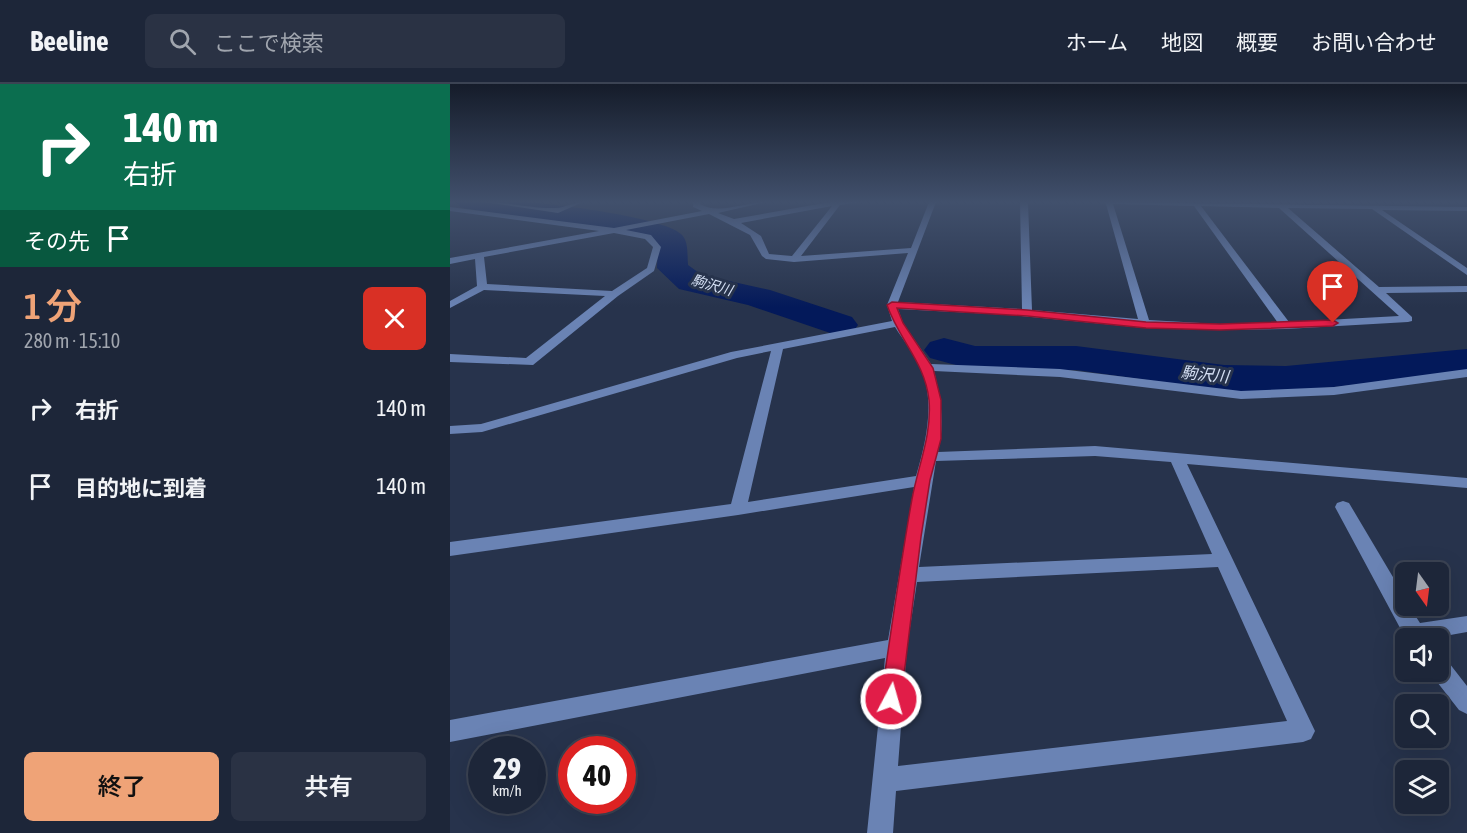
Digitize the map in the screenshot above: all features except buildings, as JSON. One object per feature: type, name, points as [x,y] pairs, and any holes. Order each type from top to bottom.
[{"type":"street","points":[[450,261],[574,237]]},
{"type":"street","points":[[450,358],[529,362],[614,294],[651,269],[657,247],[648,237]]},
{"type":"street","points":[[756,237],[766,256],[794,260],[912,250]]},
{"type":"street","points":[[794,260],[812,237]]},
{"type":"street","points":[[880,833],[897,647],[923,480],[934,439],[935,400],[927,368],[898,323],[892,305],[918,237]]},
{"type":"street","points":[[1025,237],[1027,313]]},
{"type":"street","points":[[1120,237],[1146,325]]},
{"type":"street","points":[[1220,237],[1286,326]]},
{"type":"street","points":[[892,305],[1027,313],[1146,325],[1286,326],[1408,319],[1316,237]]},
{"type":"street","points":[[1416,237],[1467,272]]},
{"type":"street","points":[[479,255],[482,287]]},
{"type":"street","points":[[450,305],[482,287],[614,294]]},
{"type":"street","points":[[1377,290],[1467,289]]},
{"type":"street","points":[[450,430],[482,428],[735,354],[898,323]]},
{"type":"street","points":[[738,509],[778,346]]},
{"type":"street","points":[[927,368],[1060,373],[1241,395],[1335,391],[1467,373]]},
{"type":"street","points":[[929,457],[1095,451],[1467,483]]},
{"type":"street","points":[[884,780],[1303,730],[1177,458]]},
{"type":"street","points":[[450,549],[738,509],[923,480]]},
{"type":"street","points":[[1343,507],[1411,628]]},
{"type":"street","points":[[907,575],[1225,560]]},
{"type":"street","points":[[1449,628],[1467,624]]},
{"type":"street","points":[[450,731],[897,647]]},
{"type":"street","points":[[1449,680],[1467,703]]},
{"type":"waterway","name":"駒沢川","points":[[666,237],[672,241],[673,268],[691,282],[758,297],[839,325]]},
{"type":"waterway","name":"駒沢川","points":[[944,350],[974,358],[1076,358],[1224,378],[1286,379],[1467,361]]},
{"type":"route","points":[[891,699],[913,537],[923,480],[934,439],[935,400],[927,368],[898,323],[892,305],[1027,313],[1146,325],[1220,327],[1333,323]]}]
